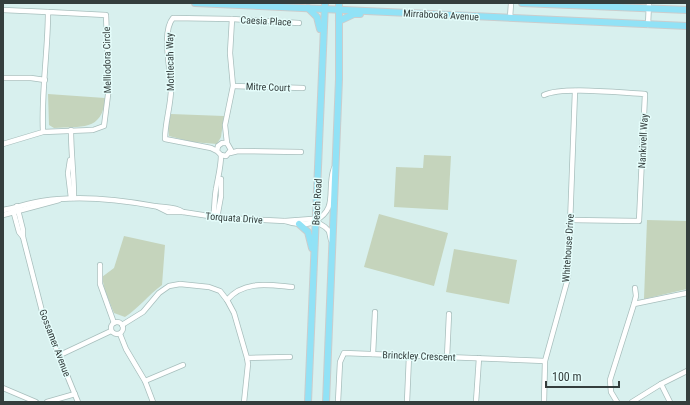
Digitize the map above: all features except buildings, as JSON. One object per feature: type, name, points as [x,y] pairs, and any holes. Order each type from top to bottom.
[{"type":"main road","name":"Mirrabooka Avenue","points":[[195,3],[308,8],[339,6],[415,14],[687,26]]},
{"type":"main road","points":[[522,3],[649,6],[687,10]]},
{"type":"main road","name":"Beach Road","points":[[308,402],[324,60],[325,6]]},
{"type":"main road","name":"Beach Road","points":[[326,402],[336,165],[339,6]]},
{"type":"main road","points":[[308,8],[318,17],[324,60]]},
{"type":"main road","points":[[339,20],[356,14],[415,14]]},
{"type":"main road","points":[[299,224],[306,229],[309,236],[314,271]]},
{"type":"street","points":[[510,18],[511,3]]},
{"type":"street","points":[[648,24],[649,6]]},
{"type":"street","points":[[3,10],[48,12],[45,80],[42,108],[43,132]]},
{"type":"street","name":"Melliodora Circle","points":[[3,144],[43,132],[93,130],[104,126],[109,87],[106,15],[48,12]]},
{"type":"street","name":"Mottlecah Way","points":[[228,154],[223,147],[211,148],[165,139],[165,125],[171,90],[168,52],[169,23],[173,18],[177,17],[232,19]]},
{"type":"street","points":[[215,218],[216,190],[225,135],[225,125],[233,86],[230,53],[232,19]]},
{"type":"street","name":"Caesia Place","points":[[232,19],[299,23]]},
{"type":"street","points":[[3,78],[30,78],[45,80]]},
{"type":"street","name":"Mitre Court","points":[[233,86],[303,88]]},
{"type":"street","name":"Nankivell Way","points":[[544,95],[551,92],[575,91],[645,94],[639,221],[570,220]]},
{"type":"street","name":"Whitehouse Drive","points":[[544,402],[545,361],[568,278],[575,91]]},
{"type":"street","points":[[71,130],[71,157],[74,174],[72,198]]},
{"type":"street","points":[[223,147],[238,151],[301,152]]},
{"type":"street","points":[[223,147],[228,154]]},
{"type":"street","points":[[228,154],[238,151]]},
{"type":"street","points":[[215,218],[221,196],[221,179],[228,154]]},
{"type":"street","points":[[316,221],[326,215],[330,204],[332,174],[336,165]]},
{"type":"street","name":"Torquata Drive","points":[[3,210],[16,209],[72,198],[125,200],[158,207],[169,207],[183,212],[215,218],[284,221],[312,219],[316,221]]},
{"type":"street","name":"Torquata Drive","points":[[3,215],[16,209]]},
{"type":"street","name":"Gossamer Avenue","points":[[16,209],[19,232],[23,237],[44,319],[78,402]]},
{"type":"street","name":"Torquata Drive","points":[[284,221],[299,224],[312,224],[316,221]]},
{"type":"street","points":[[316,221],[322,224],[329,231],[332,244]]},
{"type":"street","points":[[100,265],[100,284],[114,322],[111,331]]},
{"type":"street","points":[[122,325],[143,312],[169,286],[180,284],[209,287],[220,291],[234,313],[248,364],[244,402]]},
{"type":"street","points":[[227,300],[234,292],[243,287],[292,287]]},
{"type":"street","points":[[617,402],[611,392],[610,380],[634,304],[636,296],[634,288]]},
{"type":"street","points":[[634,304],[687,293]]},
{"type":"street","points":[[373,354],[375,312]]},
{"type":"street","points":[[448,357],[449,314]]},
{"type":"street","points":[[114,322],[122,325]]},
{"type":"street","points":[[122,325],[122,332],[120,334],[126,349],[145,381],[153,402]]},
{"type":"street","points":[[60,355],[111,331],[120,334]]},
{"type":"street","name":"Brinckley Crescent","points":[[338,402],[340,362],[344,353],[545,361]]},
{"type":"street","points":[[407,402],[409,356]]},
{"type":"street","points":[[246,358],[290,357]]},
{"type":"street","points":[[476,402],[479,358]]},
{"type":"street","points":[[145,381],[183,365]]},
{"type":"street","points":[[632,402],[661,384],[687,371]]},
{"type":"street","points":[[661,384],[670,402]]},
{"type":"street","points":[[3,388],[36,402]]},
{"type":"street","points":[[47,402],[75,394]]},
{"type":"green space","points":[[48,94],[105,98],[100,117],[95,122],[81,127],[54,128],[49,125]]},
{"type":"green space","points":[[171,114],[224,116],[221,137],[217,144],[192,142],[169,136],[168,125]]},
{"type":"green space","points":[[424,155],[451,156],[448,210],[394,207],[396,167],[423,168]]},
{"type":"green space","points":[[379,214],[448,233],[434,286],[364,267]]},
{"type":"green space","points":[[647,220],[687,221],[687,289],[644,299]]},
{"type":"green space","points":[[124,236],[165,245],[162,285],[135,310],[125,317],[114,313],[105,291],[102,277],[114,268]]},
{"type":"green space","points":[[454,249],[517,260],[509,304],[446,292]]}]
